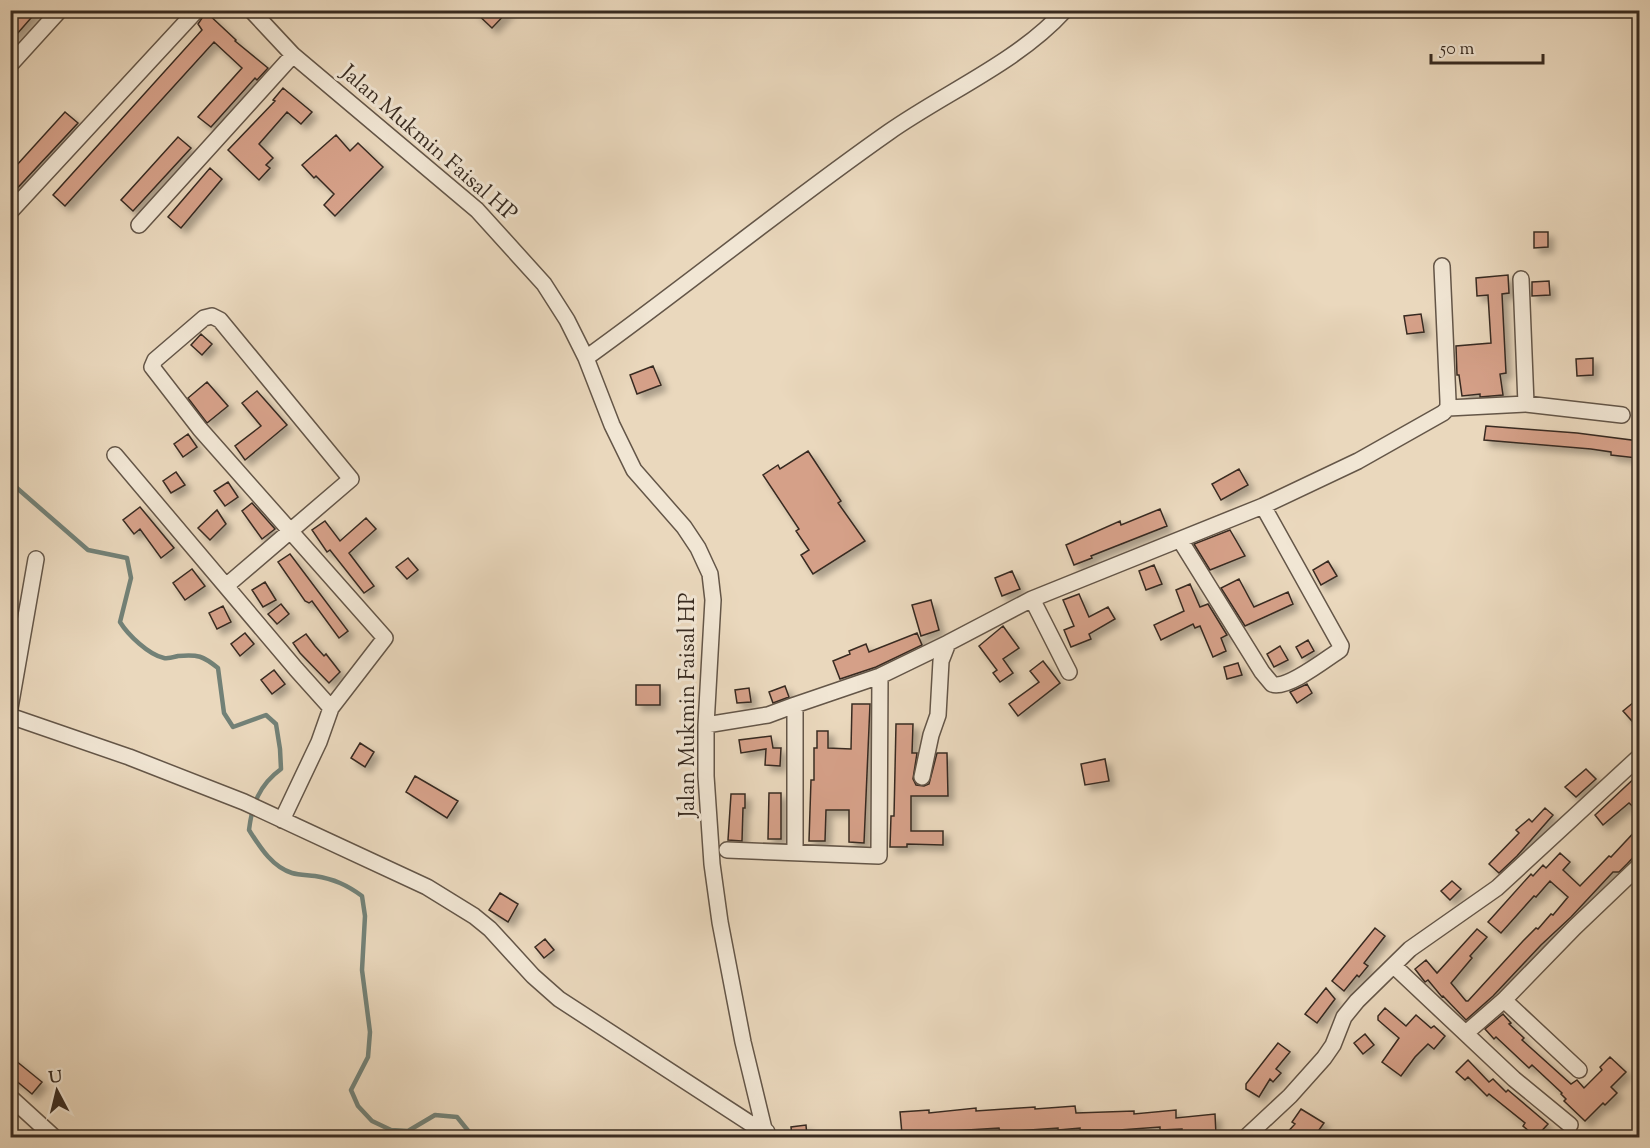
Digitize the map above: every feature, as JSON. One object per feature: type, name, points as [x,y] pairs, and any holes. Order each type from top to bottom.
[{"type":"street","points":[[10,65],[60,10]]},
{"type":"street","points":[[10,212],[197,10]]},
{"type":"street","name":"Jalan Mukmin Faisal HP","points":[[251,10],[293,55],[477,210],[544,284],[567,320],[586,358],[612,425],[634,470],[684,527],[698,548],[710,574],[714,623],[706,725],[706,776],[712,864],[720,922],[743,1042],[765,1135]]},
{"type":"street","points":[[586,358],[799,196],[892,129],[1022,48],[1052,24],[1065,10]]},
{"type":"street","points":[[139,225],[293,55]]},
{"type":"street","points":[[1442,266],[1448,408]]},
{"type":"street","points":[[1521,279],[1526,404]]},
{"type":"street","points":[[226,586],[290,531],[351,478],[220,320],[212,316],[204,318],[155,360],[152,367],[200,429],[290,531],[385,638],[332,708],[319,742],[282,820]]},
{"type":"street","points":[[706,725],[768,715],[880,676],[1032,599],[1263,506],[1358,461],[1430,421],[1448,408],[1526,404],[1622,415]]},
{"type":"street","points":[[115,455],[296,669],[332,708]]},
{"type":"street","points":[[1180,540],[1262,672],[1272,684],[1279,685],[1308,672],[1340,650],[1341,646],[1263,506]]},
{"type":"street","points":[[10,708],[36,559]]},
{"type":"street","points":[[1032,599],[1069,672]]},
{"type":"street","points":[[922,777],[931,735],[939,715],[941,661],[948,643]]},
{"type":"street","points":[[727,850],[879,856],[880,676]]},
{"type":"street","points":[[795,705],[795,853]]},
{"type":"street","points":[[10,716],[129,757],[244,802],[427,887],[474,916],[490,929],[532,976],[559,999],[765,1135]]},
{"type":"street","points":[[1245,1137],[1290,1096],[1324,1058],[1333,1045],[1344,1017],[1357,1001],[1410,949],[1497,888],[1640,756]]},
{"type":"street","points":[[1466,1033],[1504,1000],[1640,865]]},
{"type":"street","points":[[1394,966],[1514,1079],[1570,1125]]},
{"type":"street","points":[[1504,1000],[1579,1070]]},
{"type":"street","points":[[10,1097],[56,1137]]},
{"type":"building","points":[[16,10],[38,10],[10,42],[10,17]]},
{"type":"building","points":[[473,10],[509,10],[492,28]]},
{"type":"building","points":[[206,12],[235,41],[268,68],[257,80],[255,78],[211,127],[198,117],[242,68],[214,42],[65,206],[53,195],[202,30],[198,24]]},
{"type":"building","points":[[283,88],[312,112],[301,124],[287,112],[259,144],[273,158],[266,165],[270,168],[259,180],[228,150],[275,101],[273,100]]},
{"type":"building","points":[[65,112],[78,123],[10,196],[10,161],[16,166]]},
{"type":"building","points":[[336,135],[350,151],[358,143],[383,167],[335,216],[324,205],[334,194],[302,165]]},
{"type":"building","points":[[178,137],[191,148],[133,211],[121,200]]},
{"type":"building","points":[[210,168],[222,179],[181,228],[168,217]]},
{"type":"building","points":[[1534,232],[1548,232],[1548,247],[1534,248]]},
{"type":"building","points":[[1508,275],[1509,293],[1502,294],[1506,373],[1500,374],[1503,395],[1462,396],[1459,375],[1457,375],[1456,346],[1491,343],[1488,295],[1477,296],[1476,278]]},
{"type":"building","points":[[1549,281],[1550,295],[1532,296],[1532,282]]},
{"type":"building","points":[[1421,314],[1424,332],[1407,334],[1404,316]]},
{"type":"building","points":[[201,334],[212,344],[202,355],[191,345]]},
{"type":"building","points":[[1593,358],[1593,375],[1577,376],[1576,359]]},
{"type":"building","points":[[653,366],[661,385],[637,394],[630,375]]},
{"type":"building","points":[[207,382],[228,406],[207,423],[188,398]]},
{"type":"building","points":[[257,391],[287,425],[245,460],[235,446],[261,426],[242,403]]},
{"type":"building","points":[[1486,426],[1577,433],[1639,441],[1637,458],[1611,455],[1611,452],[1591,449],[1484,440]]},
{"type":"building","points":[[188,434],[197,447],[183,457],[174,444]]},
{"type":"building","points":[[808,451],[841,501],[838,503],[865,541],[813,574],[801,555],[809,550],[796,531],[799,529],[763,475],[778,465],[780,469]]},
{"type":"building","points":[[1239,469],[1248,485],[1221,500],[1212,484]]},
{"type":"building","points":[[176,472],[185,485],[171,493],[163,481]]},
{"type":"building","points":[[228,482],[238,497],[225,506],[214,491]]},
{"type":"building","points":[[252,503],[275,529],[262,539],[242,511]]},
{"type":"building","points":[[140,507],[174,548],[161,558],[140,529],[134,534],[123,520]]},
{"type":"building","points":[[1160,509],[1167,526],[1074,565],[1066,545],[1120,521],[1121,525]]},
{"type":"building","points":[[217,510],[226,524],[210,540],[198,528]]},
{"type":"building","points":[[366,518],[376,529],[349,553],[374,586],[364,593],[330,550],[327,552],[312,530],[325,521],[340,541]]},
{"type":"building","points":[[1230,530],[1245,556],[1210,570],[1194,544]]},
{"type":"building","points":[[290,554],[348,631],[339,638],[312,601],[309,603],[305,601],[278,562]]},
{"type":"building","points":[[408,558],[418,570],[407,579],[396,567]]},
{"type":"building","points":[[1328,561],[1337,576],[1321,585],[1313,570]]},
{"type":"building","points":[[1154,565],[1162,584],[1146,590],[1139,571]]},
{"type":"building","points":[[192,569],[205,586],[185,600],[173,583]]},
{"type":"building","points":[[1012,571],[1020,589],[1002,596],[995,578]]},
{"type":"building","points":[[1239,579],[1254,607],[1288,592],[1293,604],[1245,626],[1221,588]]},
{"type":"building","points":[[265,582],[276,600],[263,607],[252,590]]},
{"type":"building","points":[[1190,584],[1200,607],[1208,604],[1227,635],[1221,638],[1226,651],[1213,657],[1200,626],[1195,628],[1193,624],[1161,640],[1154,625],[1184,611],[1176,590]]},
{"type":"building","points":[[1079,594],[1089,617],[1108,607],[1115,619],[1089,634],[1091,639],[1071,647],[1064,630],[1074,626],[1063,600]]},
{"type":"building","points":[[931,600],[939,630],[921,636],[912,605]]},
{"type":"building","points":[[281,604],[289,614],[277,624],[268,614]]},
{"type":"building","points":[[223,606],[231,622],[217,629],[209,613]]},
{"type":"building","points":[[1003,626],[1019,648],[1003,659],[1013,673],[1000,682],[993,673],[997,670],[979,646]]},
{"type":"building","points":[[245,633],[254,644],[240,656],[231,644]]},
{"type":"building","points":[[917,633],[922,645],[876,667],[840,679],[833,661],[850,654],[849,651],[866,644],[869,652]]},
{"type":"building","points":[[306,634],[340,672],[329,683],[293,643]]},
{"type":"building","points":[[1308,640],[1314,651],[1302,658],[1296,647]]},
{"type":"building","points":[[1280,646],[1288,660],[1274,667],[1267,654]]},
{"type":"building","points":[[1043,661],[1060,683],[1018,716],[1009,704],[1039,682],[1030,671]]},
{"type":"building","points":[[1238,663],[1242,675],[1227,679],[1224,667]]},
{"type":"building","points":[[274,670],[285,684],[272,694],[261,680]]},
{"type":"building","points":[[1307,684],[1312,693],[1297,703],[1290,692]]},
{"type":"building","points":[[636,685],[660,685],[660,705],[636,705]]},
{"type":"building","points":[[785,686],[789,697],[773,703],[769,692]]},
{"type":"building","points":[[749,688],[751,702],[737,703],[735,690]]},
{"type":"building","points":[[1640,697],[1640,730],[1623,711]]},
{"type":"building","points":[[852,704],[870,704],[864,843],[849,842],[849,810],[826,810],[825,841],[809,841],[811,780],[814,780],[814,748],[817,748],[817,731],[828,731],[828,748],[851,749]]},
{"type":"building","points":[[896,724],[913,724],[912,753],[917,753],[913,779],[916,785],[929,784],[937,753],[947,753],[948,796],[911,796],[911,831],[943,831],[943,845],[907,844],[907,847],[890,847],[891,816],[894,816]]},
{"type":"building","points":[[771,736],[773,748],[781,748],[780,766],[765,765],[766,749],[741,753],[739,740]]},
{"type":"building","points":[[360,743],[374,752],[365,767],[351,758]]},
{"type":"building","points":[[1105,759],[1109,781],[1085,785],[1081,764]]},
{"type":"building","points":[[1586,769],[1596,779],[1576,797],[1565,787]]},
{"type":"building","points":[[1640,773],[1640,813],[1629,803],[1603,825],[1595,815]]},
{"type":"building","points":[[415,776],[458,801],[447,818],[406,792]]},
{"type":"building","points":[[769,793],[781,793],[781,839],[768,839]]},
{"type":"building","points":[[731,794],[745,794],[742,841],[728,840]]},
{"type":"building","points":[[1545,808],[1553,815],[1499,873],[1489,864],[1519,833],[1516,830],[1529,819],[1532,822]]},
{"type":"building","points":[[1640,826],[1640,850],[1619,872],[1613,872],[1493,996],[1466,1020],[1428,980],[1425,982],[1415,969],[1426,960],[1437,973],[1477,929],[1487,937],[1451,983],[1468,1001],[1523,941],[1551,914],[1553,915],[1568,897],[1550,881],[1501,933],[1488,922],[1531,874],[1533,876],[1543,865],[1546,868],[1560,853],[1570,862],[1563,870],[1580,886]]},
{"type":"building","points":[[1452,881],[1461,889],[1450,900],[1441,891]]},
{"type":"building","points":[[500,893],[518,904],[508,922],[489,910]]},
{"type":"building","points":[[1375,928],[1385,936],[1364,963],[1368,966],[1344,991],[1332,981]]},
{"type":"building","points":[[545,939],[554,950],[544,958],[535,947]]},
{"type":"building","points":[[1326,988],[1335,999],[1317,1023],[1305,1014]]},
{"type":"building","points":[[1385,1008],[1406,1026],[1416,1015],[1445,1036],[1434,1049],[1428,1044],[1401,1076],[1382,1062],[1399,1038],[1378,1020],[1378,1016]]},
{"type":"building","points":[[1503,1014],[1511,1023],[1509,1024],[1524,1038],[1522,1040],[1571,1084],[1577,1080],[1584,1088],[1602,1070],[1600,1067],[1610,1057],[1626,1072],[1611,1087],[1617,1093],[1585,1121],[1564,1101],[1566,1099],[1562,1093],[1532,1065],[1529,1068],[1485,1029]]},
{"type":"building","points":[[1365,1034],[1374,1045],[1363,1054],[1354,1043]]},
{"type":"building","points":[[1278,1043],[1290,1052],[1276,1069],[1281,1073],[1273,1082],[1270,1079],[1259,1097],[1246,1089],[1246,1084]]},
{"type":"building","points":[[10,1056],[42,1082],[32,1094],[14,1079],[10,1084]]},
{"type":"building","points":[[1468,1060],[1489,1082],[1493,1079],[1506,1092],[1508,1090],[1548,1124],[1536,1137],[1523,1126],[1525,1123],[1489,1094],[1487,1096],[1468,1077],[1465,1080],[1456,1072]]},
{"type":"building","points":[[1075,1106],[1076,1113],[1134,1111],[1134,1114],[1176,1110],[1176,1118],[1215,1114],[1216,1135],[1182,1135],[1182,1129],[1160,1130],[1160,1127],[1119,1130],[1080,1130],[1080,1128],[1058,1130],[1058,1128],[1000,1132],[999,1128],[902,1134],[900,1112],[929,1110],[929,1113],[976,1108],[976,1111]]},
{"type":"building","points":[[1301,1109],[1324,1123],[1314,1137],[1283,1137],[1295,1124],[1292,1122]]},
{"type":"building","points":[[806,1125],[807,1137],[792,1137],[791,1127]]},
{"type":"waterway","points":[[10,482],[88,550],[127,558],[131,578],[120,622],[139,644],[164,658],[195,656],[204,658],[218,668],[224,713],[233,727],[266,715],[276,724],[281,769],[267,782],[258,796],[249,830],[267,856],[278,866],[295,874],[334,881],[362,896],[365,916],[362,970],[370,1032],[368,1057],[351,1090],[358,1106],[372,1121],[391,1130],[408,1131],[435,1115],[457,1117],[474,1138]]}]
